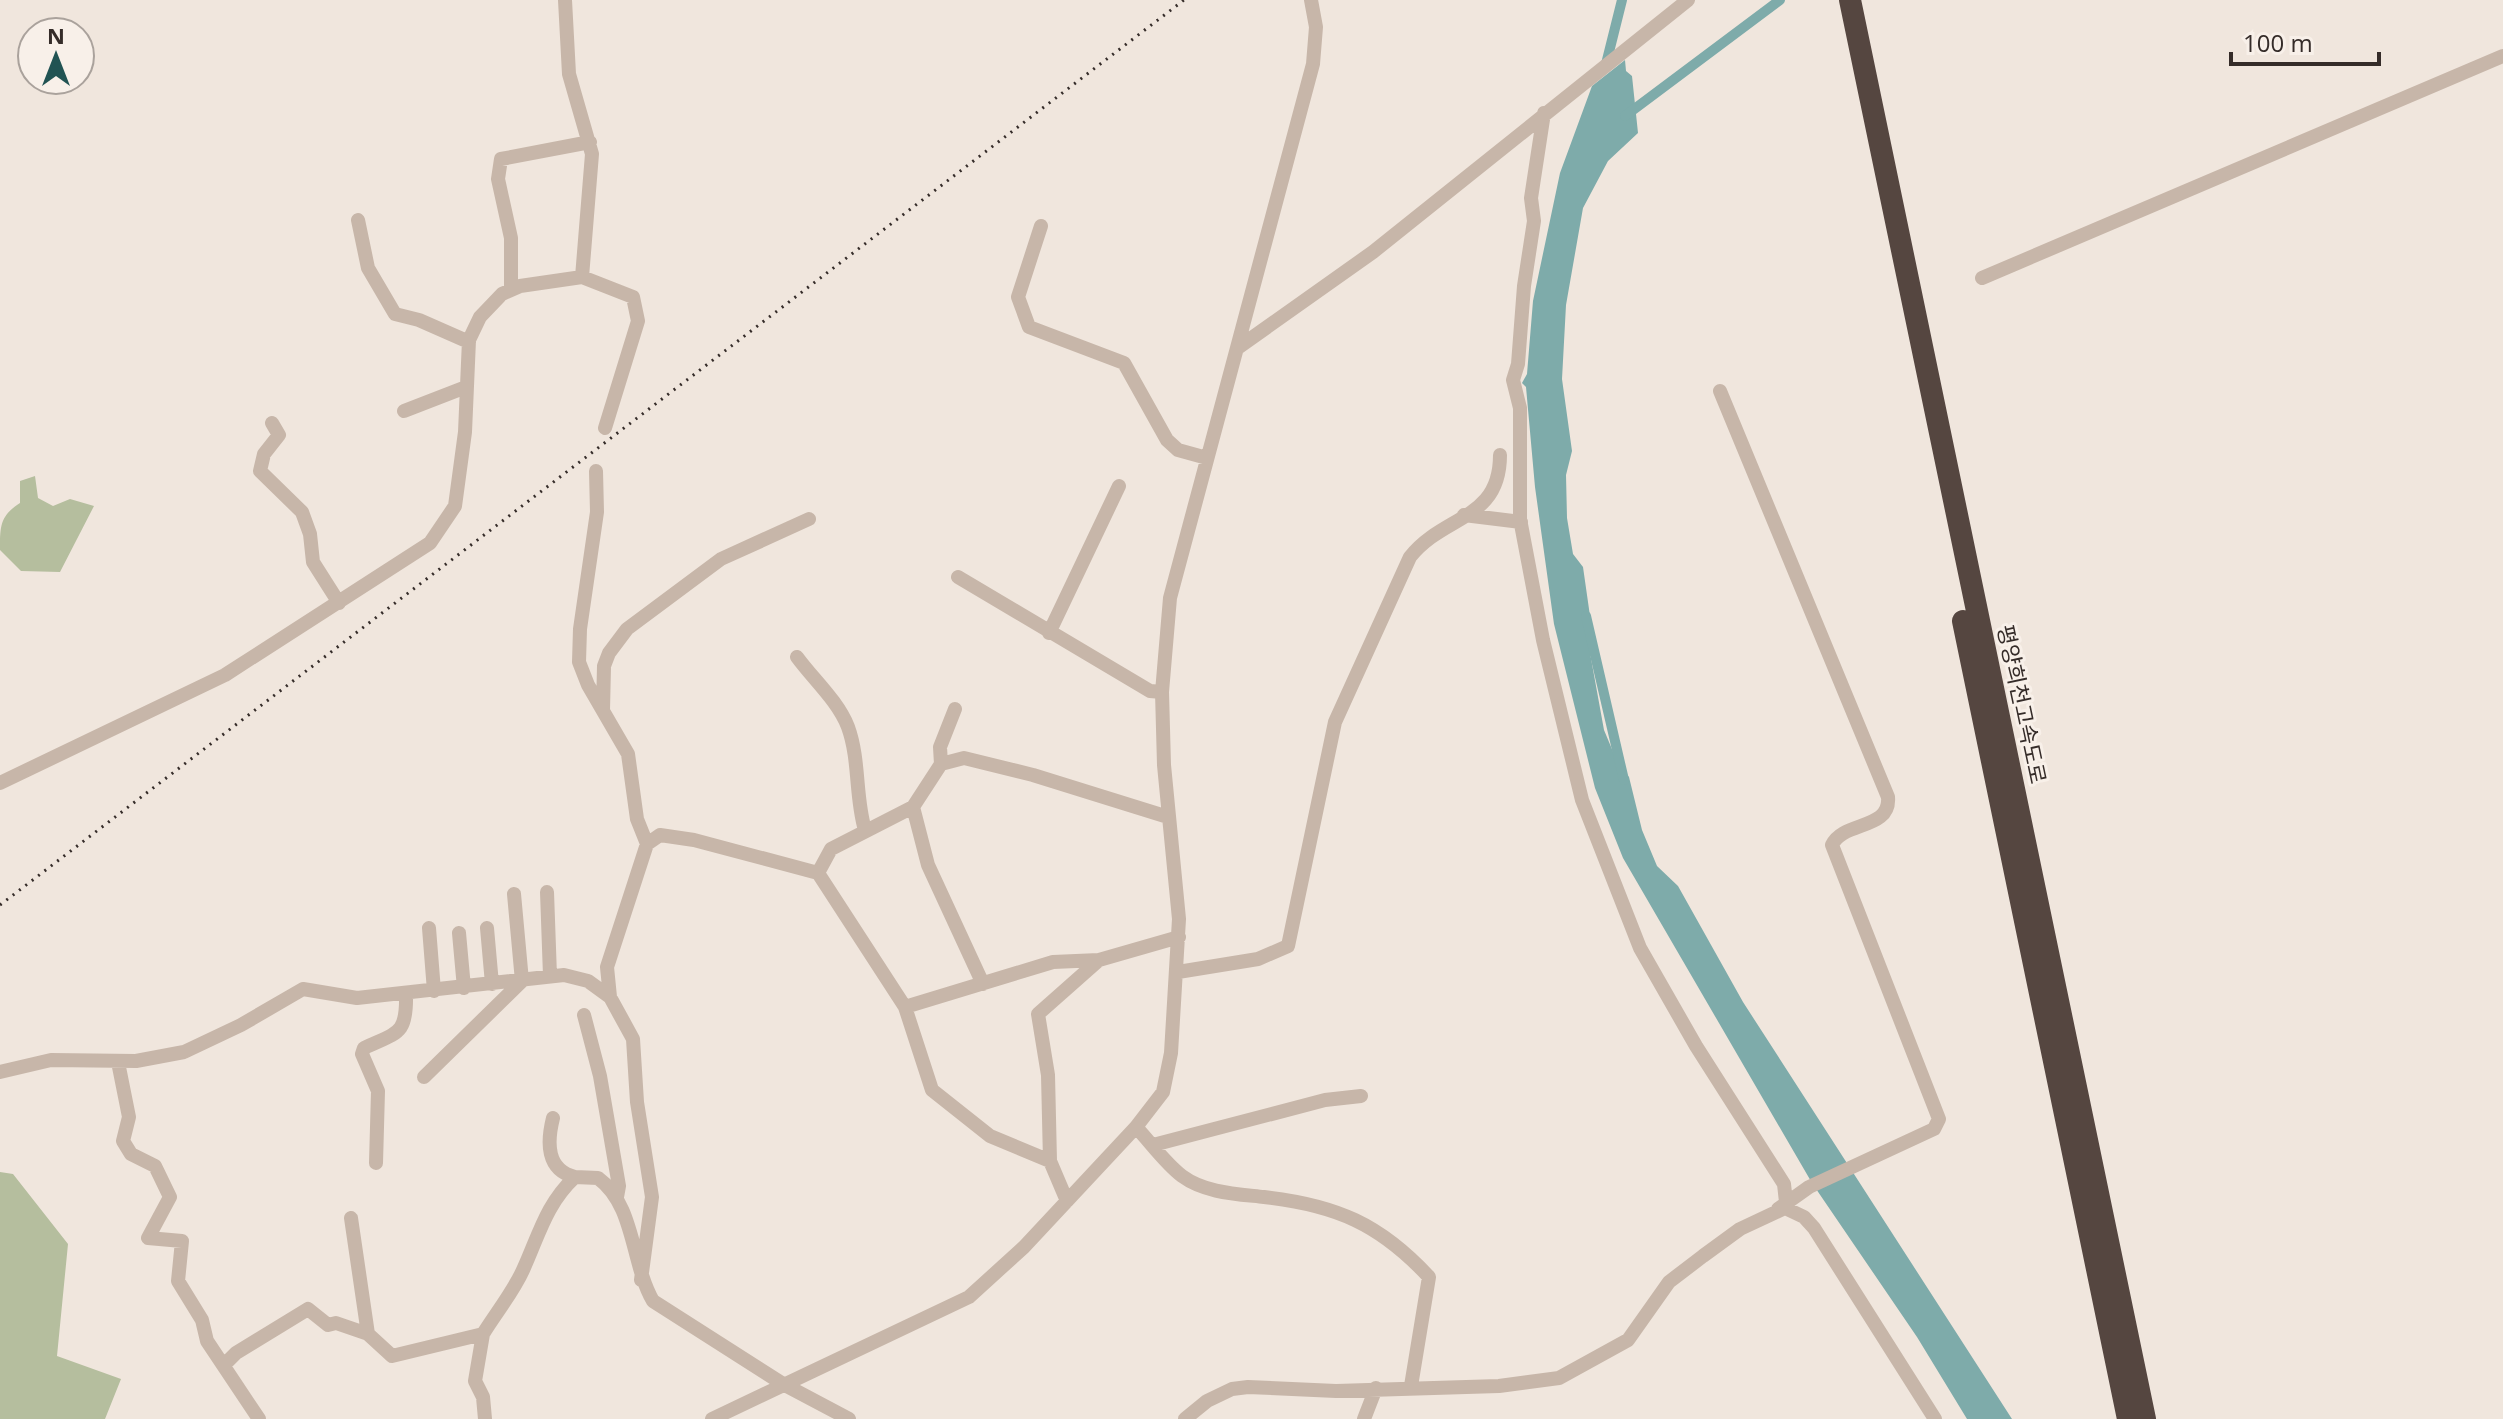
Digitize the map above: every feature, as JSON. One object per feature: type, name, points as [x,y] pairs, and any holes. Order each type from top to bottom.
[{"type":"highway","name":"평양희천고속도로","points":[[1837,0],[2128,1419]]},
{"type":"highway","name":"평양희천고속도로","points":[[1850,0],[2145,1419]]},
{"type":"street","points":[[712,1419],[969,1297],[1067,1201],[1156,1105],[1168,1075],[1179,937],[1168,817],[1162,692],[1170,598],[1313,64],[1316,27],[1311,0]]},
{"type":"street","points":[[1239,347],[1373,252],[1688,0]]},
{"type":"street","points":[[563,3],[569,74],[590,142],[582,277]]},
{"type":"street","points":[[1982,278],[2503,56]]},
{"type":"street","points":[[1544,113],[1531,198],[1534,221],[1524,286],[1518,364],[1513,380],[1520,408],[1521,522],[1543,640],[1582,800],[1606,867],[1655,978],[1784,1184],[1782,1206]]},
{"type":"street","points":[[511,289],[511,238],[498,179],[501,159],[590,142]]},
{"type":"street","points":[[358,220],[368,268],[395,314],[469,342]]},
{"type":"street","points":[[1041,226],[1018,297],[1029,327],[1124,363],[1167,440],[1178,450],[1207,458]]},
{"type":"street","points":[[0,783],[225,675],[419,552],[449,518],[455,506],[465,432],[469,342],[486,309],[511,289],[582,277],[633,297],[638,314],[605,428]]},
{"type":"street","points":[[404,411],[466,387]]},
{"type":"street","points":[[1185,1419],[1207,1401],[1232,1389],[1528,1384],[1559,1378],[1628,1340],[1669,1282],[1740,1229],[1809,1187],[1934,1129],[1939,1114],[1832,845],[1838,836],[1883,815],[1888,806],[1888,797],[1720,391]]},
{"type":"street","points":[[272,423],[279,435],[264,454],[260,471],[302,512],[310,534],[313,562],[339,603]]},
{"type":"street","points":[[1178,972],[1258,959],[1288,946],[1335,722],[1410,557],[1427,539],[1495,490],[1500,455]]},
{"type":"street","points":[[596,471],[597,512],[578,646],[580,670],[628,754],[637,819],[647,844]]},
{"type":"street","points":[[1049,633],[1119,486]]},
{"type":"street","points":[[1464,515],[1521,522]]},
{"type":"street","points":[[603,711],[604,666],[609,653],[627,629],[653,607],[707,573],[721,559],[809,519]]},
{"type":"street","points":[[958,577],[1150,691],[1162,692]]},
{"type":"street","points":[[797,657],[847,725],[857,774],[858,806],[865,830]]},
{"type":"street","points":[[818,873],[831,849],[913,807],[941,764],[940,747],[955,709]]},
{"type":"street","points":[[941,764],[964,758],[1033,775],[1168,817]]},
{"type":"street","points":[[913,807],[928,865],[983,984]]},
{"type":"street","points":[[641,1280],[652,1197],[637,1102],[633,1039],[610,997],[607,967],[611,946],[647,844],[660,835],[818,873],[905,1007],[932,1090],[990,1136],[1050,1161]]},
{"type":"street","points":[[547,892],[550,976]]},
{"type":"street","points":[[514,894],[522,981]]},
{"type":"street","points":[[429,928],[434,991]]},
{"type":"street","points":[[487,928],[492,984]]},
{"type":"street","points":[[459,933],[464,988]]},
{"type":"street","points":[[905,1007],[1053,962],[1099,960],[1179,937]]},
{"type":"street","points":[[1067,1201],[1050,1161],[1048,1075],[1038,1014],[1099,960]]},
{"type":"street","points":[[0,1072],[51,1060],[118,1062],[184,1052],[241,1025],[303,989],[357,998],[550,976],[575,976],[610,997]]},
{"type":"street","points":[[424,1077],[522,981]]},
{"type":"street","points":[[376,1163],[378,1091],[362,1054],[364,1048],[402,1031],[407,1021],[406,994]]},
{"type":"street","points":[[584,1015],[600,1076],[619,1186],[617,1197],[641,1280],[653,1301],[783,1384],[849,1419]]},
{"type":"street","points":[[118,1062],[129,1117],[123,1141],[131,1154],[155,1166],[170,1197],[148,1238],[182,1241],[178,1281],[202,1320],[207,1341],[259,1419]]},
{"type":"street","points":[[1153,1145],[1325,1100],[1361,1096]]},
{"type":"street","points":[[553,1118],[548,1139],[552,1157],[560,1171],[575,1177],[598,1178],[617,1197]]},
{"type":"street","points":[[1136,1127],[1181,1176],[1193,1182],[1223,1193],[1311,1204],[1354,1216],[1401,1247],[1429,1277],[1411,1386]]},
{"type":"street","points":[[485,1419],[483,1397],[475,1381],[483,1334],[522,1272],[548,1208],[575,1177]]},
{"type":"street","points":[[1782,1206],[1809,1222],[1935,1419]]},
{"type":"street","points":[[351,1218],[368,1334]]},
{"type":"street","points":[[225,1364],[247,1346],[308,1309],[328,1325],[336,1323],[368,1334],[392,1356],[483,1334]]},
{"type":"street","points":[[1364,1419],[1376,1388]]},
{"type":"green space","points":[[35,476],[38,498],[53,506],[70,499],[94,506],[60,572],[21,571],[0,550],[2,522],[8,512],[20,503],[20,481]]},
{"type":"green space","points":[[0,1172],[13,1174],[68,1244],[57,1356],[121,1379],[105,1419],[0,1419]]},
{"type":"water","points":[[1625,60],[1626,71],[1632,76],[1638,133],[1608,161],[1583,208],[1566,305],[1562,379],[1572,451],[1566,475],[1567,518],[1573,554],[1583,567],[1590,616],[1590,653],[1604,730],[1619,766],[1629,777],[1642,830],[1657,866],[1678,886],[1743,1002],[2012,1419],[1967,1419],[1917,1337],[1812,1183],[1623,858],[1595,788],[1554,624],[1535,487],[1526,387],[1522,383],[1527,374],[1533,301],[1560,173],[1592,86]]},
{"type":"waterway","points":[[1605,68],[1622,0]]},
{"type":"waterway","points":[[1625,116],[1780,0]]},
{"type":"waterway","points":[[1586,616],[1624,780]]},
{"type":"railway","points":[[0,905],[1184,0]]}]
